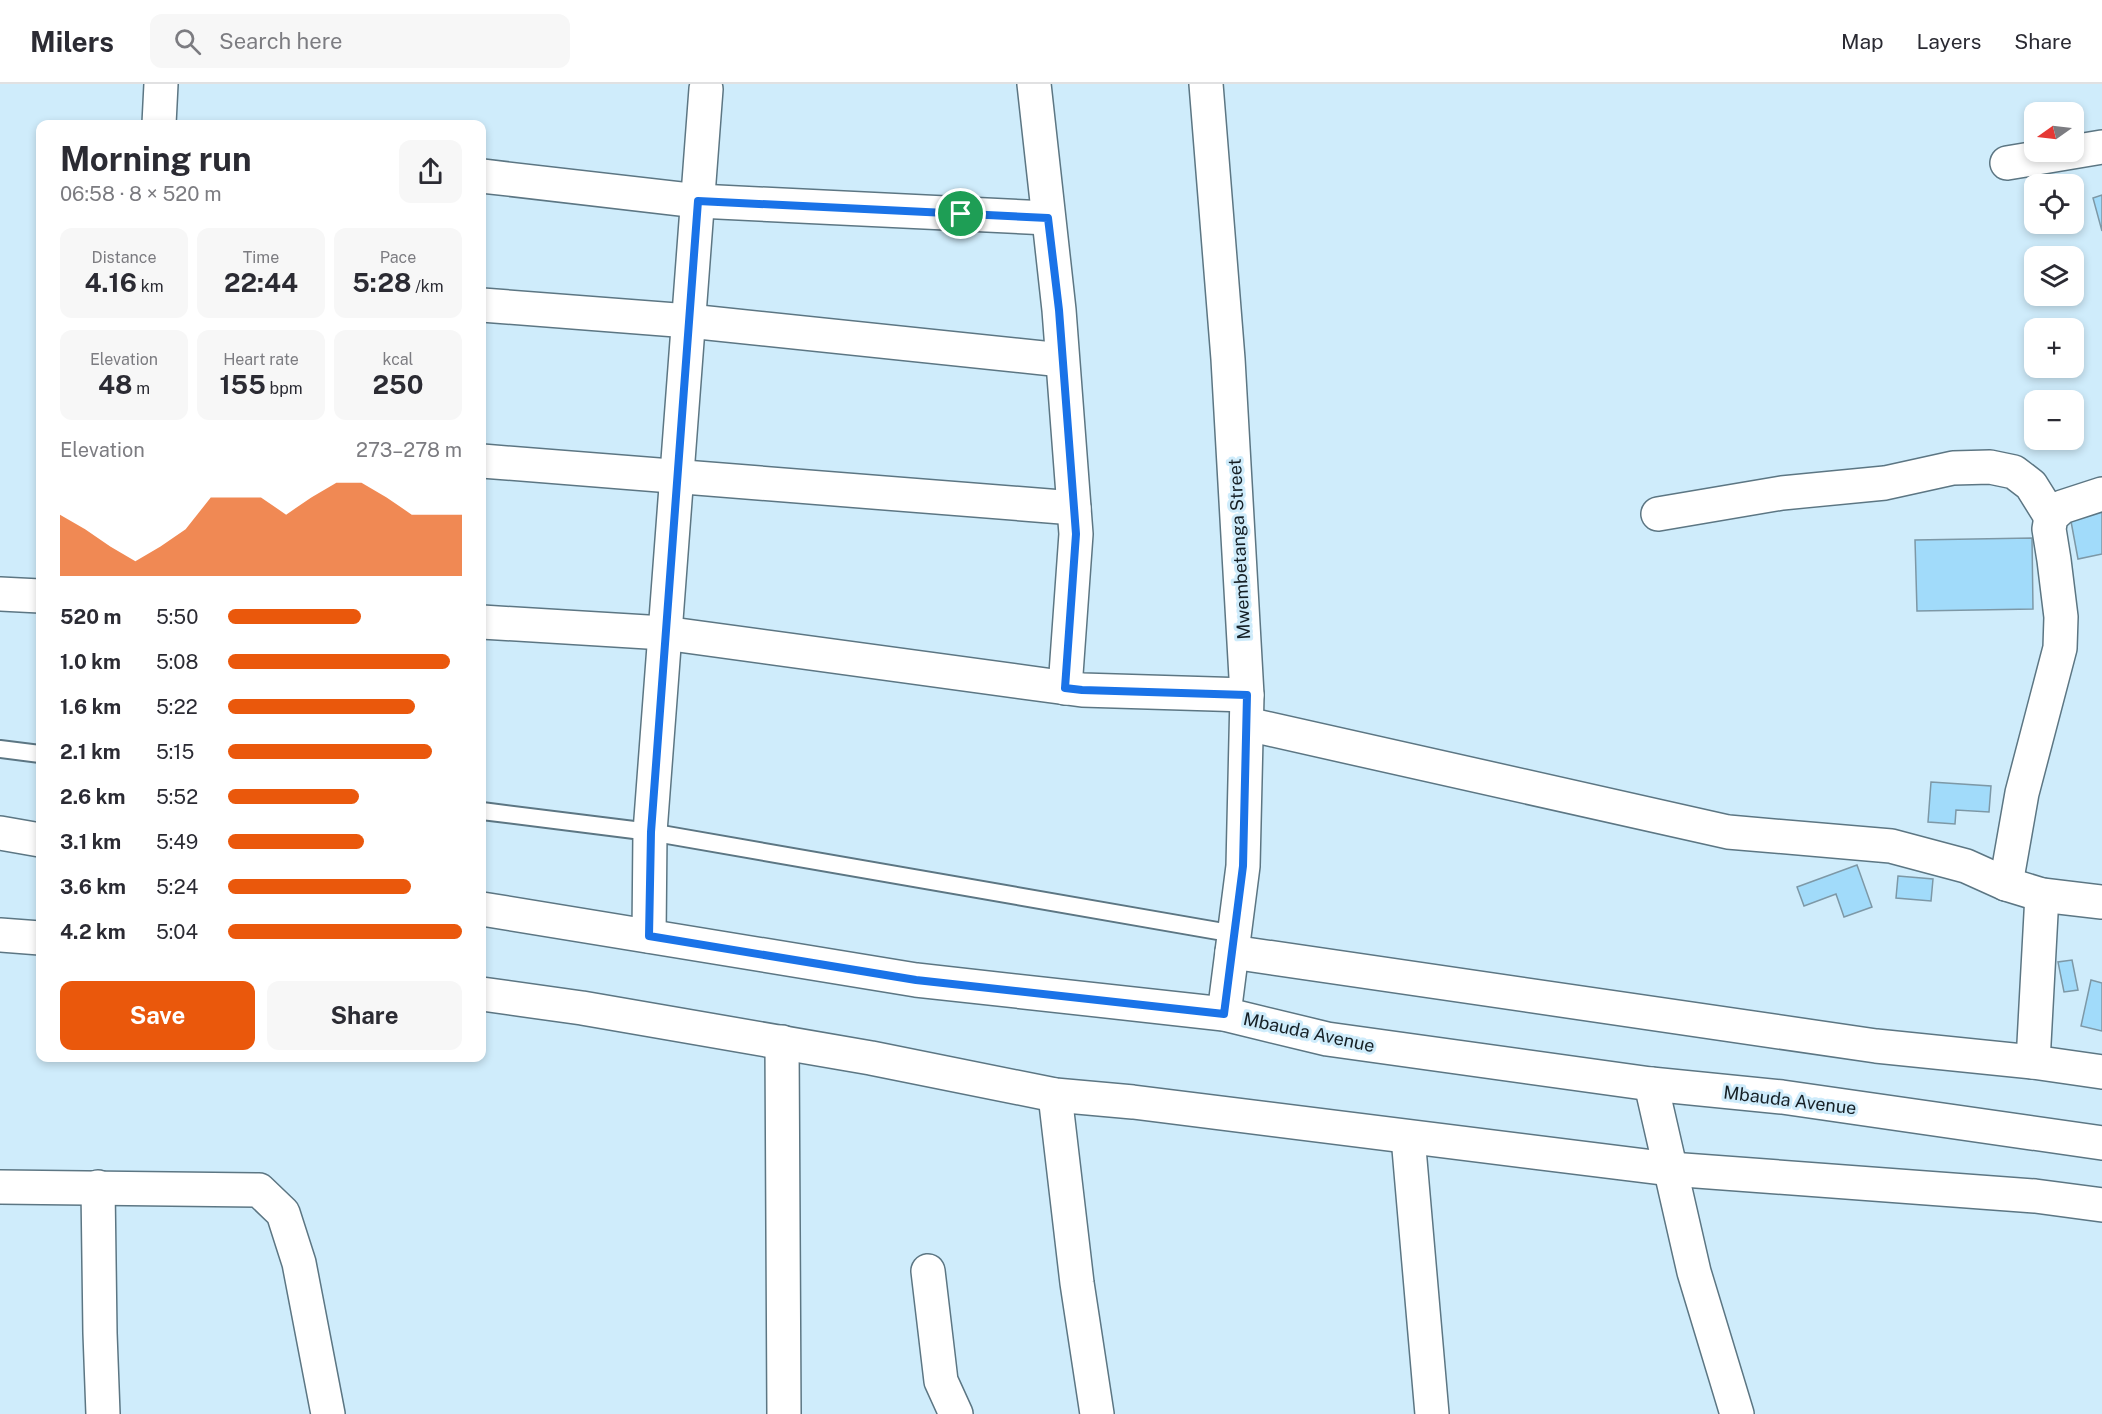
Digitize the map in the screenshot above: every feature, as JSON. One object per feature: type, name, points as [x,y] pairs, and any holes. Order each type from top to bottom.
[{"type":"street","points":[[159,120],[160,84]]},
{"type":"street","points":[[1034,84],[1062,360],[1076,534],[1065,688]]},
{"type":"street","name":"Mwembetanga Street","points":[[1206,84],[1228,358],[1247,710],[1243,866],[1224,1014]]},
{"type":"street","points":[[649,936],[651,832],[664,633],[706,89]]},
{"type":"street","points":[[2007,163],[2102,147]]},
{"type":"street","points":[[486,176],[698,201],[1048,218]]},
{"type":"street","points":[[486,305],[689,321],[1062,360]]},
{"type":"street","points":[[486,461],[1074,508]]},
{"type":"street","points":[[1658,514],[1782,493],[1885,483],[1953,468],[1990,467],[2014,472],[2031,485],[2051,517]]},
{"type":"street","points":[[2006,884],[2022,793],[2060,648],[2061,617],[2049,529],[2051,517],[2062,507],[2102,494]]},
{"type":"street","points":[[0,594],[36,596]]},
{"type":"street","points":[[486,622],[664,633],[1065,688],[1247,710],[1728,832],[1891,846],[1966,866],[2006,884],[2042,895],[2102,902]]},
{"type":"street","points":[[0,834],[36,839]]},
{"type":"street","points":[[2033,1062],[2042,895]]},
{"type":"street","name":"Mbauda Avenue","points":[[486,910],[916,980],[1224,1014],[1327,1039],[1651,1084],[1782,1097],[2102,1143]]},
{"type":"street","points":[[0,934],[36,938]]},
{"type":"street","points":[[1233,943],[1876,1046],[2033,1062],[2102,1072]]},
{"type":"street","points":[[486,995],[582,1008],[782,1042],[1055,1095],[1144,1103],[1670,1169],[2035,1196],[2102,1205]]},
{"type":"street","points":[[782,1042],[784,1414]]},
{"type":"street","points":[[1651,1084],[1694,1272],[1737,1414]]},
{"type":"street","points":[[1055,1095],[1077,1283],[1097,1414]]},
{"type":"street","points":[[1408,1137],[1432,1414]]},
{"type":"street","points":[[0,1186],[259,1190],[283,1214],[299,1263],[328,1414]]},
{"type":"street","points":[[98,1187],[103,1414]]},
{"type":"street","points":[[928,1270],[940,1381],[956,1414]]},
{"type":"lane","points":[[0,748],[36,753]]},
{"type":"lane","points":[[486,811],[651,832],[1233,943]]},
{"type":"building","points":[[2102,195],[2102,231],[2093,198]]},
{"type":"building","points":[[2102,510],[2102,554],[2078,559],[2070,516]]},
{"type":"building","points":[[2032,538],[2033,609],[1917,611],[1915,540]]},
{"type":"building","points":[[1931,782],[1991,786],[1989,812],[1956,810],[1955,824],[1928,822]]},
{"type":"building","points":[[1857,865],[1872,907],[1844,917],[1836,894],[1804,906],[1797,887]]},
{"type":"building","points":[[1898,876],[1933,879],[1931,901],[1896,898]]},
{"type":"building","points":[[2072,960],[2078,990],[2064,992],[2058,962]]},
{"type":"building","points":[[2091,980],[2102,983],[2102,1031],[2081,1026]]},
{"type":"route","points":[[698,201],[961,214],[1048,218],[1059,310],[1076,534],[1065,688],[1247,695],[1243,866],[1224,1014],[916,980],[649,936],[651,832],[664,633],[698,201]]}]
